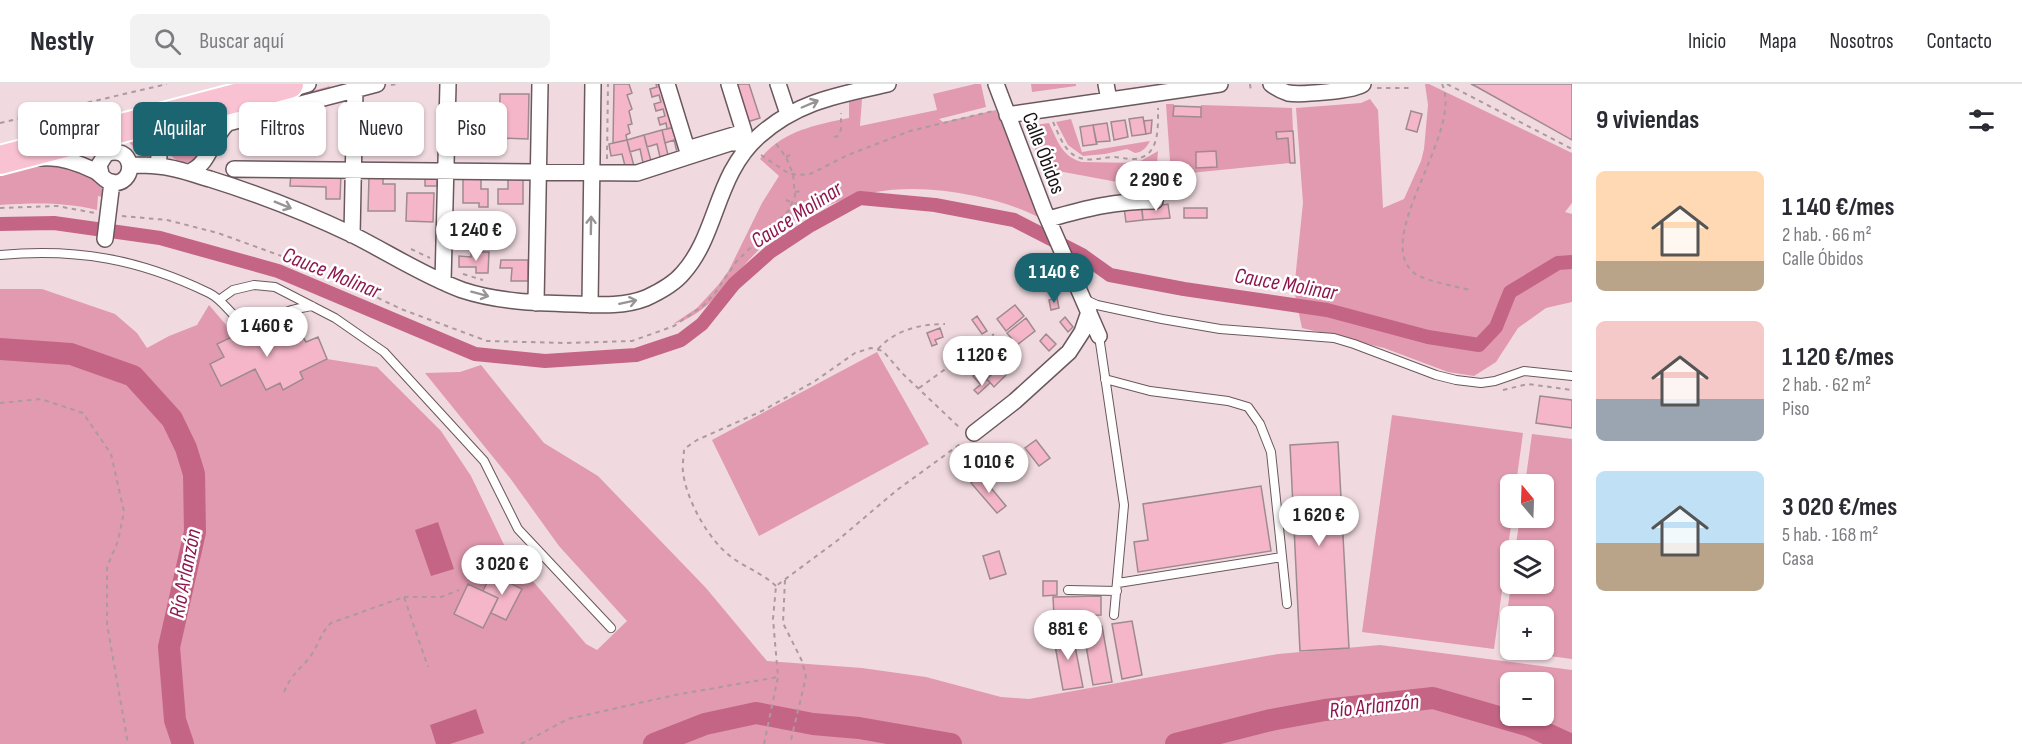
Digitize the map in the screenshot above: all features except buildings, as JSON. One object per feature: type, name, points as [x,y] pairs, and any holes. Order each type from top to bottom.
[{"type":"highway","points":[[11,146],[102,119],[240,84]]},
{"type":"highway","points":[[121,150],[289,84]]},
{"type":"highway","points":[[0,160],[48,156]]},
{"type":"street","points":[[158,166],[160,141],[163,134],[179,121],[308,84]]},
{"type":"street","points":[[199,171],[222,128],[228,123],[377,84]]},
{"type":"street","points":[[443,282],[448,84]]},
{"type":"street","points":[[536,303],[540,84]]},
{"type":"street","points":[[590,305],[593,84]]},
{"type":"street","points":[[667,84],[687,149],[744,132],[729,84]]},
{"type":"street","points":[[778,84],[788,114]]},
{"type":"street","points":[[121,150],[158,166],[199,171],[352,235],[443,282],[482,296],[536,303],[613,305],[631,303],[657,293],[685,272],[697,252],[731,170],[744,145],[788,114],[822,99],[849,88],[888,84]]},
{"type":"street","name":"Calle Óbidos","points":[[996,84],[1044,210],[1099,336]]},
{"type":"street","points":[[1106,84],[1109,100]]},
{"type":"street","points":[[1006,111],[1109,100],[1220,84]]},
{"type":"street","points":[[1271,84],[1276,88],[1293,93],[1348,90],[1370,86]]},
{"type":"street","points":[[352,235],[355,90]]},
{"type":"street","points":[[234,169],[637,174],[730,143],[744,145]]},
{"type":"street","points":[[0,167],[33,159],[59,158],[78,164],[117,183],[125,178],[130,170],[121,150]]},
{"type":"street","points":[[105,156],[99,165],[106,178],[105,249]]},
{"type":"street","points":[[1049,219],[1114,202],[1155,201]]},
{"type":"street","points":[[972,435],[1069,352],[1082,332],[1086,305]]},
{"type":"lane","points":[[0,255],[105,249],[212,294],[238,320],[252,327],[261,327],[288,311],[312,306]]},
{"type":"lane","points":[[219,300],[233,290],[254,285],[275,287],[335,318],[384,352],[484,461],[518,529],[611,628]]},
{"type":"lane","points":[[1086,305],[1097,304],[1220,329],[1334,338],[1456,380],[1495,381],[1524,371],[1572,376]]},
{"type":"lane","points":[[1099,336],[1124,505],[1114,615]]},
{"type":"lane","points":[[1105,379],[1150,391],[1228,401],[1248,407],[1260,424],[1271,452],[1287,604]]},
{"type":"lane","points":[[1068,590],[1117,587],[1282,557]]},
{"type":"path","points":[[0,123],[167,84]]},
{"type":"path","points":[[1250,84],[1251,92]]},
{"type":"path","points":[[1442,84],[1447,108],[1403,232],[1402,247],[1404,260],[1418,275],[1470,290]]},
{"type":"path","points":[[1447,84],[1572,149]]},
{"type":"path","points":[[1370,86],[1409,88]]},
{"type":"path","points":[[1052,119],[1065,148],[1082,159],[1143,157],[1153,148],[1162,93]]},
{"type":"path","points":[[744,145],[793,174],[810,174],[848,155],[910,131],[1006,111]]},
{"type":"path","points":[[834,137],[838,136],[841,129],[841,113]]},
{"type":"path","points":[[773,140],[786,157],[793,174]]},
{"type":"path","points":[[786,157],[794,153]]},
{"type":"path","points":[[795,192],[801,191]]},
{"type":"path","points":[[786,200],[820,207]]},
{"type":"path","points":[[0,208],[57,206],[107,217],[167,220],[218,233],[320,270]]},
{"type":"path","points":[[410,248],[434,261]]},
{"type":"path","points":[[457,272],[491,282]]},
{"type":"path","points":[[878,349],[887,338],[915,327],[945,324]]},
{"type":"path","points":[[919,388],[994,334]]},
{"type":"path","points":[[764,744],[778,677],[773,619],[776,586],[838,540],[897,490],[972,435],[919,388],[883,351],[871,348],[855,353],[793,394],[684,449],[682,471],[689,497],[706,530],[729,555],[776,586]]},
{"type":"path","points":[[1498,391],[1528,384],[1572,390]]},
{"type":"path","points":[[0,403],[41,399],[83,413],[111,454],[124,512],[118,542],[107,567],[107,624],[128,744]]},
{"type":"path","points":[[785,579],[783,623],[802,661],[806,677],[790,744]]},
{"type":"path","points":[[284,692],[291,676],[310,657],[331,623],[404,597],[441,597],[459,590]]},
{"type":"path","points":[[404,597],[428,667]]},
{"type":"path","points":[[521,744],[568,719],[675,695],[778,677]]},
{"type":"shaded area","points":[[981,84],[986,107],[939,119],[943,122],[996,110],[1040,218],[1000,202],[946,191],[889,190],[862,194],[811,213],[786,228],[762,247],[711,302],[687,319],[673,324],[697,308],[729,270],[762,203],[779,176],[760,159],[769,149],[800,131],[849,118],[849,102],[862,99],[860,126],[937,110],[933,94]]},
{"type":"shaded area","points":[[1031,84],[1076,84],[1076,86],[1032,92]]},
{"type":"shaded area","points":[[1425,84],[1572,153],[1572,203],[1565,212],[1572,214],[1572,302],[1546,308],[1518,328],[1496,362],[1474,376],[1448,372],[1384,348],[1302,328],[1294,290],[1303,203],[1296,108],[1361,103],[1370,99],[1378,110],[1383,208],[1404,199],[1421,161],[1428,105]]},
{"type":"shaded area","points":[[330,86],[331,91],[288,102],[272,102]]},
{"type":"shaded area","points":[[1166,104],[1174,104],[1173,115],[1201,116],[1201,105],[1292,108],[1293,131],[1276,132],[1277,139],[1288,138],[1290,163],[1171,175]]},
{"type":"shaded area","points":[[239,111],[239,115],[230,117],[227,121],[227,115]]},
{"type":"shaded area","points":[[1071,119],[1082,152],[1150,141],[1144,149],[1135,153],[1127,149],[1083,156],[1068,145],[1056,122]]},
{"type":"shaded area","points":[[1049,123],[1065,152],[1075,160],[1082,162],[1137,163],[1158,151],[1155,189],[1042,168],[1027,126]]},
{"type":"shaded area","points":[[171,156],[201,156],[197,161],[191,162]]},
{"type":"shaded area","points":[[43,164],[73,169],[94,178],[101,186],[103,197],[98,196],[97,210],[49,204],[0,205],[0,173]]},
{"type":"shaded area","points":[[0,289],[42,289],[115,314],[137,333],[147,348],[197,325],[209,305],[227,326],[240,333],[218,344],[224,357],[210,364],[221,386],[255,369],[266,389],[280,383],[283,390],[303,379],[300,372],[327,359],[377,367],[441,431],[471,476],[506,549],[586,644],[597,650],[627,621],[559,546],[510,478],[425,373],[460,372],[481,365],[544,443],[598,476],[706,588],[767,661],[862,668],[926,677],[1001,697],[1029,699],[1278,654],[1380,645],[1572,670],[1572,744],[0,744]]},
{"type":"shaded area","points":[[877,352],[929,444],[759,536],[712,440]]},
{"type":"shaded area","points":[[1392,415],[1523,433],[1517,474],[1500,474],[1500,528],[1511,528],[1509,540],[1500,540],[1502,594],[1494,649],[1362,632]]},
{"type":"shaded area","points":[[1532,434],[1572,439],[1572,659],[1554,657],[1554,606],[1508,606],[1510,594],[1554,594],[1554,540],[1517,540],[1518,528],[1554,528],[1554,474],[1526,474]]},
{"type":"shaded area","points":[[438,522],[454,569],[431,576],[415,530]]},
{"type":"shaded area","points":[[476,709],[484,733],[450,744],[436,744],[430,725]]},
{"type":"waterway","name":"Cauce Molinar","points":[[0,224],[54,223],[160,238],[278,271],[475,354],[545,361],[636,355],[681,340],[702,324],[734,284],[770,252],[811,225],[860,198],[935,205],[1014,220],[1082,255],[1110,275],[1184,289],[1327,310],[1428,337],[1479,345],[1496,327],[1510,292],[1558,263],[1572,262]]},
{"type":"waterway","name":"Río Arlanzón","points":[[0,349],[71,354],[133,376],[172,419],[186,448],[194,474],[195,532],[169,647],[175,720],[183,744]]},
{"type":"waterway","name":"Río Arlanzón","points":[[1176,744],[1271,720],[1325,710],[1433,698],[1530,726],[1569,744]]},
{"type":"waterway","name":"Río Arlanzón","points":[[654,744],[705,724],[756,713],[813,724],[859,728],[951,744]]}]
